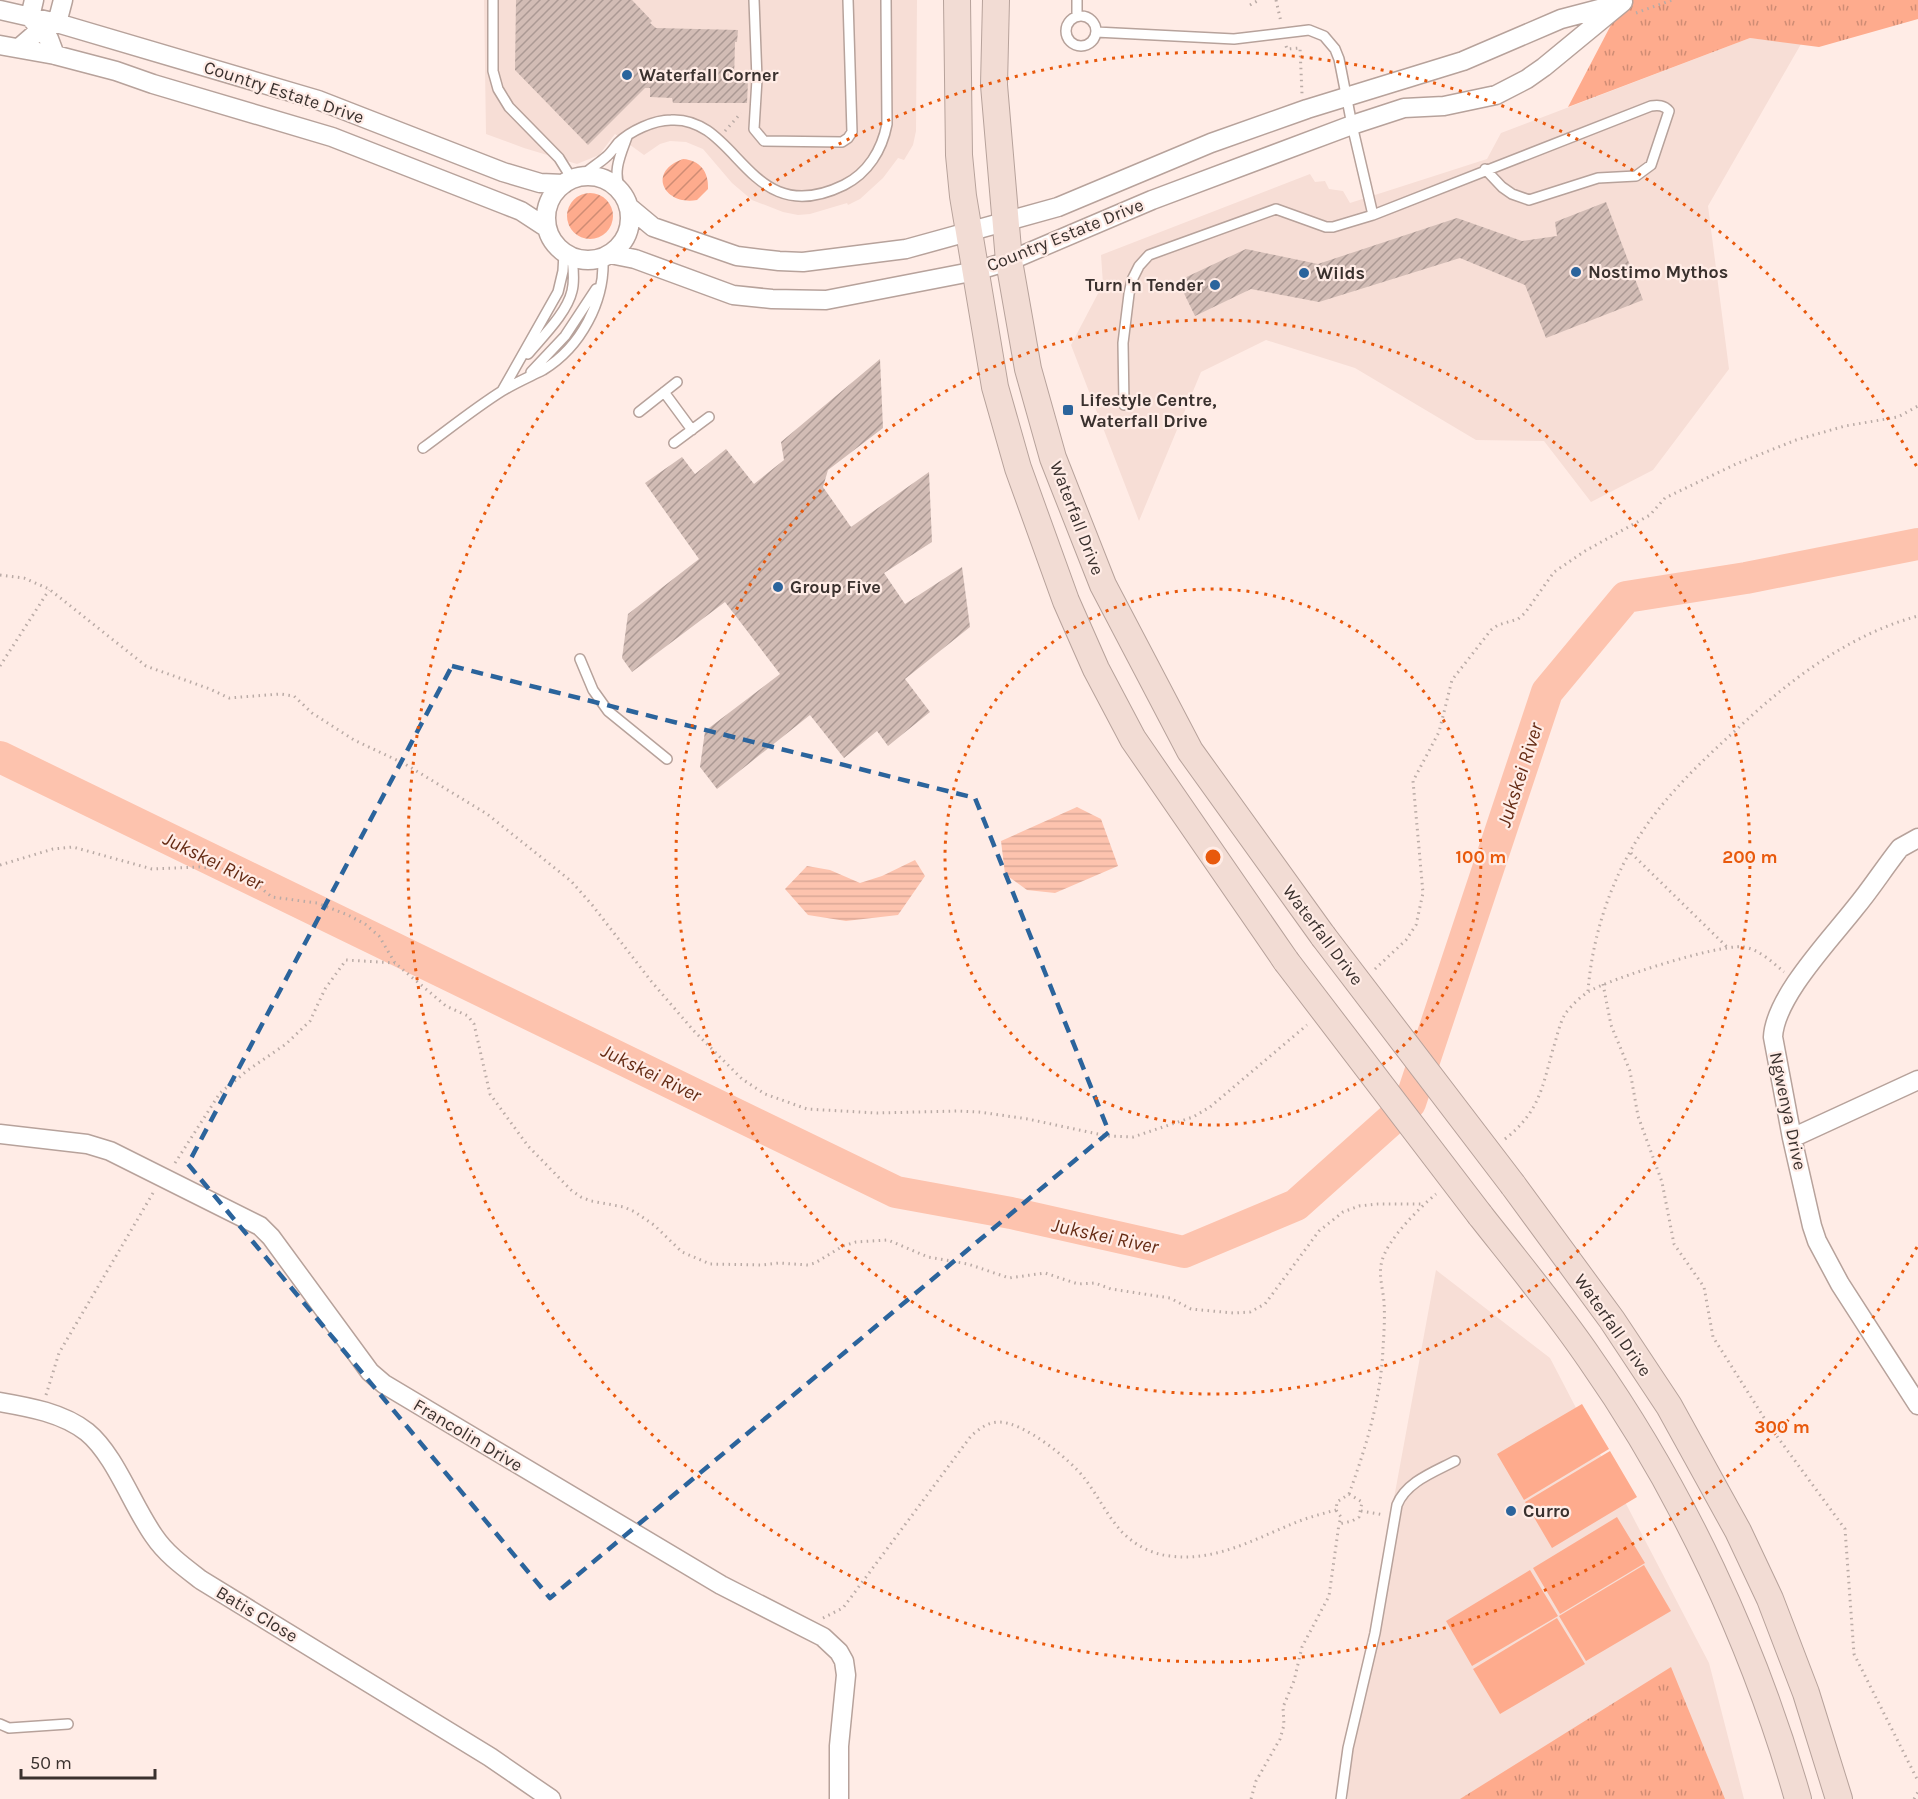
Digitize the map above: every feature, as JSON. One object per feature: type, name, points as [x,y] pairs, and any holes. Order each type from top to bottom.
[{"type":"main road","name":"Waterfall Drive","points":[[957,0],[959,155],[995,387],[1018,468],[1066,601],[1088,649],[1133,739],[1286,961],[1590,1358],[1637,1431],[1676,1501],[1731,1610],[1785,1751],[1798,1799]]},
{"type":"main road","name":"Waterfall Drive","points":[[996,0],[994,85],[1009,261],[1028,369],[1053,458],[1103,585],[1190,752],[1323,936],[1513,1185],[1612,1320],[1669,1406],[1738,1531],[1770,1599],[1806,1693],[1839,1799]]},
{"type":"street","points":[[19,48],[41,17],[63,0]]},
{"type":"street","name":"Country Estate Drive","points":[[625,199],[653,227],[737,256],[803,262],[906,249],[1058,207],[1211,143],[1347,96],[1463,62],[1561,19],[1626,1]]},
{"type":"street","name":"Country Estate Drive","points":[[607,256],[635,259],[732,295],[772,299],[826,300],[976,271],[1009,261],[1152,200],[1352,125],[1404,108],[1444,106],[1496,95],[1527,79],[1567,50],[1626,1]]},
{"type":"street","name":"Country Estate Drive","points":[[0,10],[41,17],[318,100],[502,172],[540,183],[572,180]]},
{"type":"street","points":[[41,17],[55,55]]},
{"type":"street","name":"Country Estate Drive","points":[[0,45],[55,55],[116,71],[332,137],[513,208],[547,228]]},
{"type":"street","points":[[603,178],[625,199],[630,220],[627,233],[621,245],[607,256],[588,260],[568,255],[551,239],[546,216],[549,203],[555,192],[572,180],[603,178]]},
{"type":"street","name":"Ngwenya Drive","points":[[1918,838],[1900,848],[1797,982],[1773,1025],[1775,1051],[1792,1138],[1817,1241],[1846,1293],[1913,1382],[1918,1405]]},
{"type":"street","points":[[1792,1138],[1918,1080]]},
{"type":"street","name":"Francolin Drive","points":[[0,1134],[87,1144],[110,1151],[260,1226],[277,1244],[370,1372],[384,1384],[702,1574],[823,1637],[839,1652],[846,1667],[847,1687],[839,1746],[839,1799]]},
{"type":"street","name":"Batis Close","points":[[0,1402],[27,1406],[79,1426],[102,1447],[156,1539],[182,1566],[201,1580],[490,1757],[551,1799]]},
{"type":"lane","points":[[493,0],[493,71],[498,89],[509,107],[559,158],[572,180],[606,157],[628,135],[658,122],[673,119],[704,128],[758,179],[775,190],[798,195],[832,191],[850,182],[866,169],[877,154],[887,124],[886,0]]},
{"type":"lane","points":[[754,0],[757,79],[754,129],[764,141],[842,142],[852,132],[848,0]]},
{"type":"lane","points":[[1077,0],[1077,16]]},
{"type":"lane","points":[[1077,16],[1089,18],[1095,25],[1096,32],[1094,39],[1087,45],[1076,46],[1068,40],[1065,29],[1070,20],[1077,16]]},
{"type":"lane","points":[[1096,32],[1234,39],[1309,30],[1317,32],[1330,41],[1340,59],[1352,125],[1373,215]]},
{"type":"lane","points":[[1124,405],[1123,343],[1129,294],[1132,280],[1139,266],[1149,255],[1276,210],[1326,227],[1333,227],[1373,215],[1485,169],[1651,106],[1660,105],[1669,111],[1651,165],[1636,176],[1598,178],[1529,200],[1512,194],[1502,187],[1485,169]]},
{"type":"lane","points":[[625,199],[616,182],[617,165],[628,135]]},
{"type":"lane","points":[[502,391],[513,372],[554,323],[569,298],[573,284],[568,255]]},
{"type":"lane","points":[[423,448],[502,391],[560,357],[586,325],[599,294],[607,256]]},
{"type":"lane","points":[[639,412],[677,382]]},
{"type":"lane","points":[[664,392],[692,429]]},
{"type":"lane","points":[[674,443],[709,417]]},
{"type":"lane","points":[[580,659],[593,690],[608,711],[667,759]]},
{"type":"lane","points":[[1341,1799],[1348,1748],[1375,1633],[1395,1517],[1401,1496],[1412,1485],[1455,1461]]},
{"type":"lane","points":[[0,1724],[9,1728],[68,1724]]},
{"type":"path","points":[[1250,5],[1259,0]]},
{"type":"path","points":[[1276,0],[1287,49],[1300,48],[1302,93],[1307,109]]},
{"type":"path","points":[[718,139],[742,111]]},
{"type":"path","points":[[1374,969],[1406,940],[1416,925],[1423,893],[1413,781],[1439,732],[1452,680],[1491,630],[1498,625],[1518,619],[1525,613],[1554,572],[1585,551],[1650,515],[1665,498],[1737,464],[1796,440],[1845,426],[1899,417],[1908,414],[1918,406]]},
{"type":"path","points":[[0,575],[24,578],[49,590],[146,666],[229,698],[280,694],[294,696],[312,713],[354,740],[405,764],[487,814],[571,881],[651,981],[724,1062],[742,1079],[765,1094],[790,1104],[807,1109],[877,1113],[979,1112],[1028,1119],[1107,1136],[1133,1137],[1193,1117],[1210,1107],[1315,1019]]},
{"type":"path","points":[[0,666],[49,590]]},
{"type":"path","points":[[1588,992],[1590,963],[1597,931],[1613,888],[1630,853],[1656,812],[1678,786],[1710,753],[1776,694],[1818,663],[1862,638],[1918,615]]},
{"type":"path","points":[[0,865],[53,849],[73,847],[152,869],[199,867],[234,872],[246,876],[272,897],[324,905],[365,924],[379,936],[395,963],[446,1006],[468,1016],[474,1024],[490,1094],[528,1146],[571,1190],[591,1201],[624,1207],[635,1212],[654,1225],[682,1252],[710,1264],[808,1265],[843,1246],[856,1242],[888,1240],[928,1257],[968,1264],[1009,1278],[1045,1273],[1078,1284],[1095,1283],[1111,1289],[1170,1298],[1191,1309],[1233,1313],[1250,1312],[1265,1304],[1319,1231],[1343,1212],[1359,1206],[1378,1204],[1424,1204]]},
{"type":"path","points":[[1630,853],[1727,947]]},
{"type":"path","points":[[41,1411],[59,1353],[143,1207],[180,1157],[220,1093],[286,1044],[310,1021],[325,990],[346,960],[395,963]]},
{"type":"path","points":[[1603,984],[1611,1025],[1630,1071],[1638,1116],[1662,1182],[1674,1244],[1704,1287],[1713,1337],[1768,1424],[1845,1529],[1854,1654],[1918,1781]]},
{"type":"path","points":[[805,1626],[843,1608],[971,1436],[980,1428],[999,1422],[1019,1428],[1054,1449],[1084,1477],[1121,1532],[1143,1549],[1161,1554],[1197,1557],[1235,1548],[1295,1522],[1336,1510]]},
{"type":"path","points":[[1251,1799],[1256,1781],[1280,1739],[1284,1725],[1283,1707],[1294,1681],[1302,1647],[1329,1596],[1339,1524],[1341,1517],[1336,1510],[1337,1502],[1349,1494],[1362,1502],[1359,1517],[1339,1524]]},
{"type":"path","points":[[1360,1511],[1395,1517]]},
{"type":"path","points":[[1914,1799],[1918,1792]]},
{"type":"highlighted area","points":[[452,666],[975,798],[1109,1132],[550,1598],[188,1164]]},
{"type":"shaded area","name":"Waterfall Corner","points":[[484,0],[917,0],[916,131],[913,145],[904,160],[898,158],[883,178],[860,199],[848,205],[847,203],[810,214],[798,215],[752,200],[732,183],[703,149],[686,142],[670,141],[660,144],[644,155],[615,134],[599,155],[577,164],[524,148],[486,134]]},
{"type":"shaded area","name":"Wilds","points":[[1750,38],[1801,44],[1708,206],[1729,369],[1653,470],[1591,502],[1544,441],[1476,440],[1355,368],[1266,340],[1201,372],[1139,521],[1071,345],[1103,284],[1101,255],[1310,174],[1315,182],[1325,181],[1329,189],[1343,191],[1350,203],[1487,159],[1501,133]]},
{"type":"shaded area","points":[[1077,807],[1101,819],[1118,866],[1055,893],[1027,890],[1005,874],[1001,841]]},
{"type":"shaded area","points":[[915,860],[925,876],[898,915],[846,921],[808,915],[785,889],[807,866],[830,870],[860,883],[882,876]]},
{"type":"shaded area","name":"Curro","points":[[1436,1270],[1550,1358],[1709,1663],[1744,1799],[1348,1799],[1348,1748]]},
{"type":"green space","points":[[1630,0],[1918,0],[1918,19],[1819,47],[1750,38],[1568,107],[1623,2]]},
{"type":"green space","points":[[683,159],[699,164],[707,177],[708,189],[697,200],[676,198],[664,187],[665,172]]},
{"type":"green space","points":[[590,193],[606,200],[613,216],[606,232],[590,239],[574,232],[567,216],[574,200]]},
{"type":"green space","points":[[1582,1404],[1609,1449],[1524,1500],[1497,1454]]},
{"type":"green space","points":[[1610,1451],[1637,1497],[1552,1548],[1525,1502]]},
{"type":"green space","points":[[1617,1517],[1645,1563],[1560,1614],[1533,1568]]},
{"type":"green space","points":[[1644,1565],[1671,1611],[1586,1661],[1559,1616]]},
{"type":"green space","points":[[1530,1570],[1558,1616],[1472,1666],[1446,1621]]},
{"type":"green space","points":[[1557,1618],[1585,1664],[1500,1714],[1473,1669]]},
{"type":"green space","points":[[1671,1667],[1725,1799],[1460,1799]]},
{"type":"building","name":"Waterfall Corner","points":[[516,0],[632,0],[656,28],[738,30],[737,42],[735,42],[734,81],[748,81],[747,103],[673,103],[672,98],[650,97],[650,88],[645,88],[588,145],[515,70]]},
{"type":"building","name":"Wilds","points":[[1606,202],[1643,300],[1546,338],[1525,285],[1460,258],[1319,302],[1251,289],[1195,316],[1178,281],[1246,249],[1318,264],[1457,218],[1522,241],[1557,236],[1555,222]]},
{"type":"building","name":"Group Five","points":[[880,359],[883,428],[828,470],[823,487],[851,527],[929,472],[932,542],[884,573],[905,604],[962,567],[970,627],[905,679],[930,712],[888,746],[877,731],[844,758],[810,715],[717,789],[700,767],[705,731],[780,674],[725,602],[632,672],[622,658],[628,614],[699,559],[645,483],[682,457],[695,474],[726,449],[754,484],[784,460],[781,442]]},
{"type":"waterway","name":"Jukskei River","points":[[0,757],[896,1192],[1011,1213],[1184,1252],[1296,1205],[1410,1103],[1547,692],[1626,597],[1746,578],[1918,544]]},
{"type":"place","name":"Waterfall Corner","points":[[627,75]]},
{"type":"place","name":"Nostimo Mythos","points":[[1576,272]]},
{"type":"place","name":"Wilds","points":[[1304,273]]},
{"type":"place","name":"Turn 'n Tender","points":[[1215,285]]},
{"type":"place","name":"Lifestyle Centre, Waterfall Drive","points":[[1068,410]]},
{"type":"place","name":"Group Five","points":[[778,587]]},
{"type":"place","name":"Curro","points":[[1511,1511]]}]
